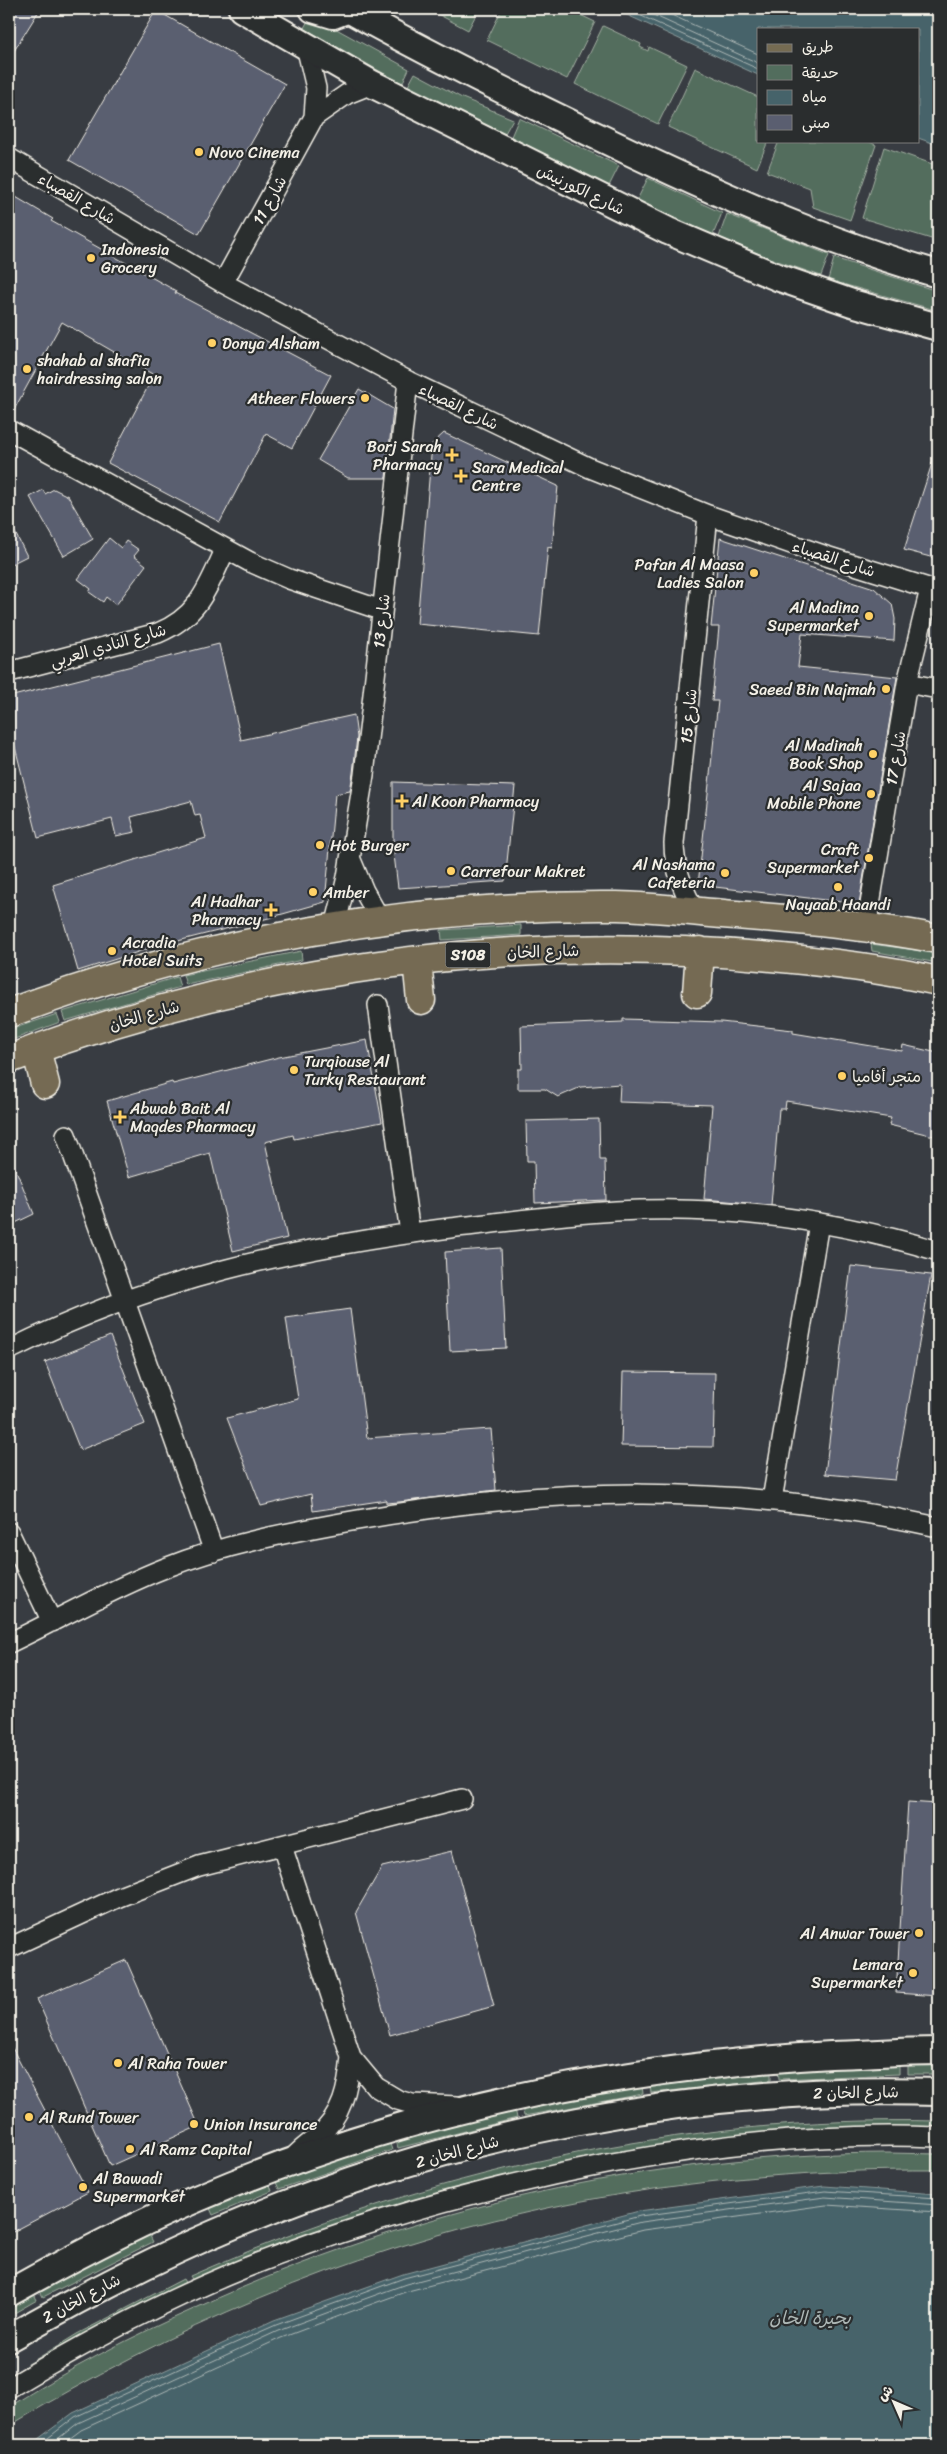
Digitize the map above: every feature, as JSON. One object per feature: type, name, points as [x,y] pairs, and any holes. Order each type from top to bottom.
[{"type":"main road","name":"شارع الكورنيش","points":[[242,9],[274,18],[306,46],[372,84],[574,186],[704,247],[815,290],[938,326]]},
{"type":"main road","points":[[313,9],[333,15],[348,9],[494,86],[725,197],[854,248],[938,274]]},
{"type":"main road","points":[[9,1013],[88,986],[183,958],[335,927],[508,909],[566,906],[642,908],[866,928],[938,938]]},
{"type":"main road","points":[[533,951],[532,935],[539,926],[612,923],[628,918],[642,908]]},
{"type":"main road","name":"شارع الخان","points":[[9,1059],[122,1020],[261,985],[315,974],[417,961],[533,951],[630,949],[700,951],[828,963],[899,973],[938,981]]},
{"type":"main road","points":[[697,993],[700,951]]},
{"type":"main road","points":[[417,961],[421,1000]]},
{"type":"main road","points":[[36,1049],[45,1084]]},
{"type":"main road","points":[[9,2293],[81,2253],[197,2199],[290,2162],[346,2143],[468,2108],[594,2080],[670,2068],[774,2058],[938,2051]]},
{"type":"main road","name":"شارع الخان 2","points":[[9,2338],[117,2279],[233,2226],[358,2179],[477,2145],[551,2128],[682,2105],[808,2093],[938,2092]]},
{"type":"street","name":"شارع 11","points":[[223,283],[314,118],[316,88],[306,46]]},
{"type":"street","name":"شارع 11","points":[[314,118],[347,94],[372,84]]},
{"type":"street","name":"شارع القصباء","points":[[9,158],[223,283],[408,381],[590,468],[708,515],[832,558],[934,590]]},
{"type":"street","name":"شارع 13","points":[[335,927],[351,860],[364,775],[408,381]]},
{"type":"street","points":[[9,430],[225,550],[289,579],[382,610]]},
{"type":"street","name":"شارع 15","points":[[695,912],[679,876],[674,848],[708,515]]},
{"type":"street","name":"شارع النادي العربي","points":[[9,672],[158,633],[178,623],[201,600],[225,550]]},
{"type":"street","name":"شارع 17","points":[[866,928],[907,683],[934,590]]},
{"type":"street","points":[[907,683],[938,689]]},
{"type":"street","points":[[351,860],[364,891],[381,921]]},
{"type":"street","points":[[378,1005],[410,1233]]},
{"type":"street","points":[[66,1135],[214,1552]]},
{"type":"street","points":[[9,1350],[125,1299],[182,1280],[266,1258],[322,1246],[410,1233],[617,1211],[684,1211],[752,1214],[818,1223],[885,1235],[938,1251]]},
{"type":"street","points":[[772,1500],[818,1223]]},
{"type":"street","points":[[9,1643],[166,1568],[214,1552],[275,1536],[394,1513],[449,1505],[538,1496],[627,1493],[742,1496],[854,1510],[938,1527]]},
{"type":"street","points":[[9,1532],[52,1622]]},
{"type":"street","points":[[9,1948],[119,1897],[199,1866],[462,1799]]},
{"type":"street","points":[[282,1846],[351,2057],[376,2087],[398,2100],[412,2104],[468,2108]]},
{"type":"street","points":[[290,2162],[302,2148],[325,2130],[338,2113],[346,2093],[351,2057]]},
{"type":"street","points":[[9,2388],[83,2346],[243,2268],[358,2227],[438,2203],[533,2179],[661,2154],[804,2139],[891,2136],[938,2137]]},
{"type":"green space","points":[[428,9],[479,9],[468,30]]},
{"type":"green space","points":[[502,9],[568,9],[595,22],[567,79],[487,40]]},
{"type":"green space","points":[[311,15],[409,69],[402,84],[304,28]]},
{"type":"green space","points":[[603,26],[641,44],[640,47],[648,51],[649,47],[687,65],[658,124],[575,84]]},
{"type":"green space","points":[[695,68],[757,97],[757,142],[768,142],[757,168],[668,127]]},
{"type":"green space","points":[[415,73],[460,97],[513,119],[504,135],[408,86]]},
{"type":"green space","points":[[519,118],[619,166],[609,186],[510,139]]},
{"type":"green space","points":[[779,142],[870,142],[876,145],[850,220],[813,207],[810,188],[767,172]]},
{"type":"green space","points":[[884,147],[938,166],[938,241],[862,218]]},
{"type":"green space","points":[[648,178],[722,213],[713,235],[637,200]]},
{"type":"green space","points":[[727,214],[829,255],[821,276],[769,258],[719,237]]},
{"type":"green space","points":[[834,258],[937,291],[932,309],[828,280]]},
{"type":"green space","points":[[521,925],[521,935],[442,940],[441,930]]},
{"type":"green space","points":[[871,944],[938,953],[938,963],[872,951]]},
{"type":"green space","points":[[301,951],[302,960],[186,985],[183,975]]},
{"type":"green space","points":[[177,977],[180,987],[65,1021],[62,1012]]},
{"type":"green space","points":[[57,1014],[60,1022],[9,1041],[9,1030]]},
{"type":"green space","points":[[899,2064],[899,2074],[779,2079],[778,2069]]},
{"type":"green space","points":[[908,2064],[938,2064],[938,2074],[908,2074]]},
{"type":"green space","points":[[771,2070],[771,2080],[651,2093],[650,2085]]},
{"type":"green space","points":[[642,2085],[643,2094],[524,2116],[522,2107]]},
{"type":"green space","points":[[515,2109],[517,2118],[398,2148],[396,2140]]},
{"type":"green space","points":[[938,2121],[938,2130],[715,2141],[626,2151],[582,2159],[484,2183],[435,2198],[338,2231],[195,2284],[190,2276],[279,2239],[370,2207],[463,2180],[556,2157],[651,2140],[746,2128],[842,2122]]},
{"type":"green space","points":[[389,2141],[392,2150],[279,2189],[275,2180]]},
{"type":"green space","points":[[888,2153],[938,2154],[938,2170],[835,2172],[732,2179],[681,2185],[529,2212],[393,2249],[326,2272],[196,2326],[132,2357],[9,2426],[9,2407],[54,2379],[101,2354],[198,2307],[280,2272],[364,2241],[449,2215],[535,2193],[622,2176],[710,2164],[799,2156]]},
{"type":"green space","points":[[269,2182],[272,2191],[213,2215],[209,2206]]},
{"type":"green space","points":[[149,2234],[153,2242],[43,2297],[39,2289]]},
{"type":"green space","points":[[183,2279],[188,2288],[9,2383],[9,2376],[77,2334]]},
{"type":"green space","points":[[33,2292],[37,2300],[9,2316],[9,2306]]},
{"type":"water","points":[[614,9],[938,9],[938,145],[920,139],[920,28],[757,28],[757,75]]},
{"type":"water","name":"بحيرة الخان","points":[[824,2186],[938,2194],[938,2445],[30,2445],[73,2413],[274,2320],[403,2274],[639,2211]]},
{"type":"building","points":[[9,9],[40,9],[9,59]]},
{"type":"building","points":[[156,10],[285,84],[199,234],[69,160]]},
{"type":"building","points":[[9,193],[53,219],[51,221],[176,291],[175,293],[331,375],[292,448],[266,434],[220,522],[108,463],[154,375],[62,322],[9,419]]},
{"type":"building","points":[[359,389],[393,409],[386,478],[348,478],[318,460]]},
{"type":"building","points":[[444,433],[558,486],[552,548],[548,547],[539,636],[417,624],[432,444]]},
{"type":"building","points":[[936,451],[938,451],[938,559],[904,550]]},
{"type":"building","points":[[54,489],[68,496],[93,539],[64,556],[30,497],[43,490],[45,494]]},
{"type":"building","points":[[9,521],[27,556],[9,565]]},
{"type":"building","points":[[109,538],[121,548],[126,541],[139,550],[134,556],[146,565],[116,605],[106,597],[103,602],[89,592],[91,589],[78,579]]},
{"type":"building","points":[[720,538],[874,588],[892,604],[895,619],[894,641],[802,634],[798,667],[897,677],[859,904],[698,885],[718,701],[712,701],[719,627],[711,627]]},
{"type":"building","points":[[219,644],[241,740],[354,715],[357,737],[353,773],[350,791],[335,794],[325,902],[154,947],[78,971],[53,885],[206,838],[200,815],[195,816],[191,801],[131,817],[135,832],[116,836],[112,819],[38,838],[9,723],[9,697]]},
{"type":"building","points":[[393,782],[515,786],[505,881],[398,888],[393,846]]},
{"type":"building","points":[[623,1019],[721,1022],[793,1030],[793,1033],[902,1051],[903,1045],[938,1053],[938,1137],[889,1125],[891,1118],[786,1101],[785,1109],[779,1109],[771,1205],[704,1199],[712,1105],[619,1102],[620,1084],[581,1087],[558,1097],[545,1089],[518,1089],[518,1069],[522,1069],[521,1026],[623,1022]]},
{"type":"building","points":[[367,1040],[382,1122],[294,1139],[293,1135],[265,1142],[287,1238],[233,1251],[210,1153],[129,1177],[107,1101],[172,1082],[173,1084],[279,1057]]},
{"type":"building","points":[[599,1119],[600,1160],[605,1160],[606,1200],[535,1203],[534,1161],[527,1161],[526,1121]]},
{"type":"building","points":[[9,1153],[34,1214],[9,1226]]},
{"type":"building","points":[[501,1248],[506,1348],[450,1351],[445,1252]]},
{"type":"building","points":[[851,1266],[931,1275],[895,1480],[825,1474]]},
{"type":"building","points":[[350,1309],[367,1438],[491,1429],[496,1490],[399,1502],[386,1503],[386,1500],[313,1511],[311,1494],[261,1506],[227,1418],[298,1399],[286,1318]]},
{"type":"building","points":[[110,1336],[145,1424],[80,1450],[45,1362]]},
{"type":"building","points":[[623,1372],[715,1373],[713,1447],[621,1446]]},
{"type":"building","name":"Al Anwar Tower","points":[[908,1802],[938,1804],[938,1996],[896,1993]]},
{"type":"building","points":[[452,1851],[494,2006],[390,2035],[356,1912],[382,1867]]},
{"type":"building","name":"Al Raha Tower","points":[[126,1960],[199,2126],[110,2166],[37,1999]]},
{"type":"building","name":"Al Rund Tower","points":[[9,2042],[88,2192],[9,2234]]},
{"type":"place","name":"Novo Cinema","points":[[199,152]]},
{"type":"place","name":"Indonesia Grocery","points":[[91,258]]},
{"type":"place","name":"Donya Alsham","points":[[212,343]]},
{"type":"place","name":"shahab al shafia hairdressing salon","points":[[27,369]]},
{"type":"place","name":"Atheer Flowers","points":[[365,398]]},
{"type":"place","name":"Borj Sarah Pharmacy","points":[[452,455]]},
{"type":"place","name":"Sara Medical Centre","points":[[461,476]]},
{"type":"place","name":"Pafan Al Maasa Ladies Salon","points":[[754,573]]},
{"type":"place","name":"Al Madina Supermarket","points":[[869,616]]},
{"type":"place","name":"Saeed Bin Najmah","points":[[886,689]]},
{"type":"place","name":"Al Madinah Book Shop","points":[[873,754]]},
{"type":"place","name":"Al Sajaa Mobile Phone","points":[[871,794]]},
{"type":"place","name":"Al Koon Pharmacy","points":[[402,801]]},
{"type":"place","name":"Hot Burger","points":[[320,845]]},
{"type":"place","name":"Craft Supermarket","points":[[869,858]]},
{"type":"place","name":"Carrefour Makret","points":[[451,871]]},
{"type":"place","name":"Al Nashama Cafeteria","points":[[725,873]]},
{"type":"place","name":"Nayaab Haandi","points":[[838,887]]},
{"type":"place","name":"Amber","points":[[313,892]]},
{"type":"place","name":"Al Hadhar Pharmacy","points":[[271,910]]},
{"type":"place","name":"Acradia Hotel Suits","points":[[112,951]]},
{"type":"place","name":"Turqiouse Al Turky Restaurant","points":[[294,1070]]},
{"type":"place","name":"متجر أفاميا","points":[[842,1076]]},
{"type":"place","name":"Abwab Bait Al Maqdes Pharmacy","points":[[120,1117]]},
{"type":"place","name":"Al Anwar Tower","points":[[919,1933]]},
{"type":"place","name":"Lemara Supermarket","points":[[913,1973]]},
{"type":"place","name":"Al Raha Tower","points":[[118,2063]]},
{"type":"place","name":"Al Rund Tower","points":[[29,2117]]},
{"type":"place","name":"Union Insurance","points":[[194,2124]]},
{"type":"place","name":"Al Ramz Capital","points":[[130,2149]]},
{"type":"place","name":"Al Bawadi Supermarket","points":[[83,2187]]}]
